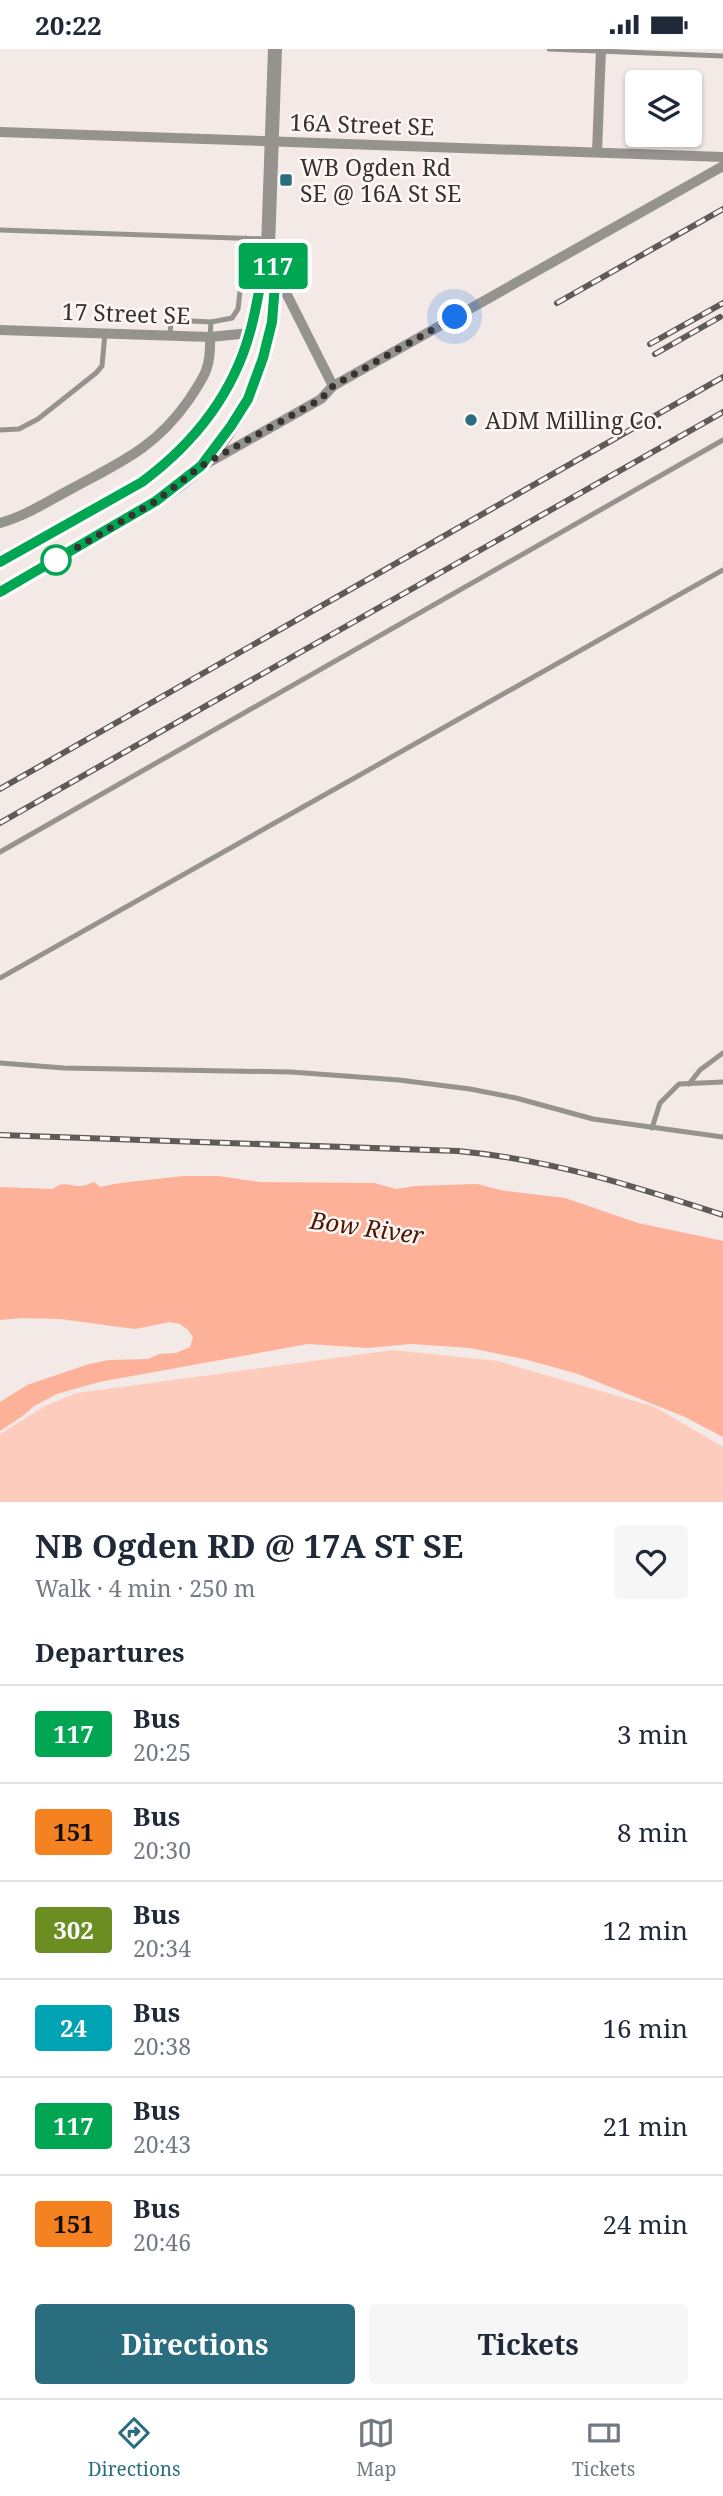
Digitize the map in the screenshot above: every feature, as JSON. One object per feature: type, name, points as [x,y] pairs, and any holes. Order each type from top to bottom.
[{"type":"street","points":[[0,562],[142,482],[160,468],[192,438],[217,406],[235,373],[250,333],[268,243],[275,49]]},
{"type":"street","points":[[597,152],[601,50]]},
{"type":"street","name":"16A Street SE","points":[[0,132],[723,157]]},
{"type":"street","points":[[0,593],[156,501],[201,466],[321,399],[333,386],[723,166]]},
{"type":"street","points":[[268,243],[276,272],[333,386]]},
{"type":"street","points":[[201,466],[248,399],[263,358],[272,322],[276,272]]},
{"type":"street","name":"17 Street SE","points":[[0,330],[210,337],[250,333]]},
{"type":"street","points":[[0,523],[36,508],[146,447],[173,423],[204,377],[211,358],[210,337]]},
{"type":"lane","points":[[549,49],[723,56]]},
{"type":"lane","points":[[0,230],[246,238],[268,243]]},
{"type":"lane","points":[[170,335],[171,320],[222,322],[235,316],[246,238]]},
{"type":"lane","points":[[210,337],[211,322]]},
{"type":"lane","points":[[0,429],[19,429],[38,419],[96,373],[102,366],[105,333]]},
{"type":"lane","points":[[0,852],[723,440]]},
{"type":"lane","points":[[0,978],[723,570]]},
{"type":"lane","points":[[689,1084],[700,1070],[723,1053]]},
{"type":"lane","points":[[0,1063],[291,1072],[399,1080],[470,1089],[555,1107],[593,1119],[723,1137]]},
{"type":"lane","points":[[652,1128],[660,1103],[679,1084],[723,1082]]},
{"type":"shaded area","points":[[393,1350],[498,1361],[655,1407],[723,1447],[723,1502],[0,1502],[0,1434],[45,1406],[77,1393]]},
{"type":"water","name":"Bow River","points":[[184,1176],[218,1176],[259,1182],[374,1183],[396,1189],[477,1184],[505,1191],[565,1198],[638,1223],[723,1241],[723,1437],[685,1417],[578,1374],[470,1348],[411,1344],[368,1348],[308,1344],[99,1382],[57,1394],[34,1406],[0,1431],[0,1402],[27,1385],[89,1364],[109,1360],[148,1359],[159,1354],[176,1353],[190,1347],[193,1337],[180,1324],[170,1322],[135,1329],[60,1319],[0,1320],[0,1187],[53,1189],[60,1185],[82,1186],[94,1182],[100,1187]]},
{"type":"railway","points":[[557,303],[723,209]]},
{"type":"railway","points":[[650,344],[723,303]]},
{"type":"railway","points":[[655,354],[720,317]]},
{"type":"railway","points":[[0,789],[723,377]]},
{"type":"railway","points":[[0,823],[723,412]]},
{"type":"railway","points":[[0,1135],[458,1151],[560,1168],[625,1184],[723,1215]]},
{"type":"bus line","name":"117","points":[[0,562],[142,482],[192,438],[217,406],[235,373],[250,333],[268,247],[276,272],[272,322],[263,358],[248,399],[201,466],[156,501],[0,592]]},
{"type":"place","name":"WB Ogden Rd SE @ 16A St SE","points":[[286,180]]},
{"type":"place","name":"ADM Milling Co.","points":[[471,420]]},
{"type":"route","points":[[56,560],[156,501],[201,466],[321,399],[333,386],[455,317]]}]
